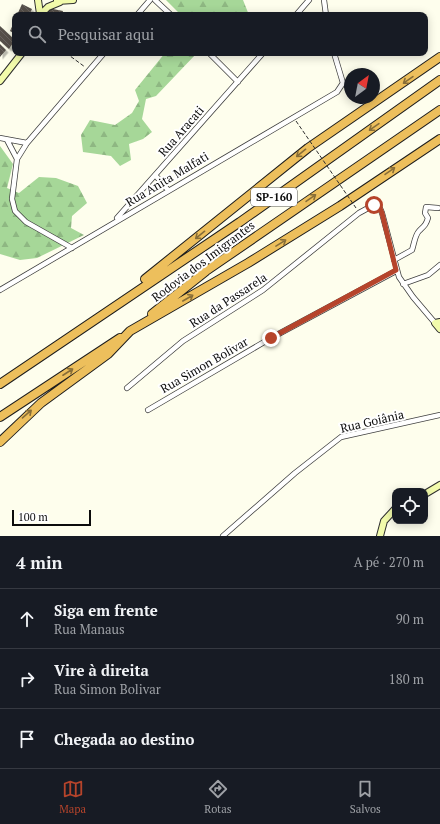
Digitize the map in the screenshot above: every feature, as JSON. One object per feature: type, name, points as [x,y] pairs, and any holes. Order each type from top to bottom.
[{"type":"highway","points":[[106,311],[308,148],[440,57]]},
{"type":"highway","name":"Rodovia dos Imigrantes","points":[[0,384],[106,311],[240,222],[440,80]]},
{"type":"highway","name":"Rodovia dos Imigrantes","points":[[0,417],[130,331],[206,271],[440,110]]},
{"type":"highway","points":[[0,442],[41,403],[108,354],[130,331],[248,263],[340,206],[439,139]]},
{"type":"street","points":[[38,0],[40,12]]},
{"type":"street","points":[[43,12],[57,1],[73,0]]},
{"type":"street","points":[[140,12],[150,0]]},
{"type":"street","points":[[155,0],[168,12]]},
{"type":"street","points":[[299,12],[309,0]]},
{"type":"street","points":[[324,0],[326,12]]},
{"type":"street","points":[[0,81],[20,56]]},
{"type":"street","points":[[72,248],[34,227],[18,216],[12,199],[17,159],[27,143],[102,56]]},
{"type":"street","points":[[212,56],[238,82]]},
{"type":"street","name":"Rua Aracati","points":[[113,222],[260,56]]},
{"type":"street","name":"Rua Anita Malfati","points":[[0,290],[113,222],[337,92],[343,85],[335,56]]},
{"type":"street","points":[[0,138],[27,143]]},
{"type":"street","points":[[7,140],[17,159]]},
{"type":"street","points":[[155,175],[168,190]]},
{"type":"street","name":"Rua da Passarela","points":[[126,388],[183,341],[264,290],[358,213],[374,205],[380,208],[394,260]]},
{"type":"street","points":[[438,208],[426,207],[425,213],[428,218],[425,226],[418,231],[412,250],[394,260],[396,270],[403,284],[437,322],[440,329]]},
{"type":"street","points":[[403,284],[428,275],[440,265]]},
{"type":"street","name":"Rua Simon Bolivar","points":[[148,410],[271,338],[396,270]]},
{"type":"street","name":"Rua Goiânia","points":[[223,536],[295,473],[341,437],[440,415]]},
{"type":"street","points":[[428,492],[440,485]]},
{"type":"street","points":[[380,536],[384,521],[392,512]]},
{"type":"path","points":[[70,56],[89,71]]},
{"type":"path","points":[[296,122],[356,208]]},
{"type":"green space","points":[[166,0],[243,0],[248,12],[178,12]]},
{"type":"green space","points":[[163,56],[194,56],[156,96],[146,99],[142,119],[152,132],[143,139],[129,144],[131,160],[120,166],[111,156],[83,152],[81,135],[90,120],[115,125],[132,113],[139,101],[135,90]]},
{"type":"green space","points":[[0,146],[13,164],[7,188],[19,193],[39,177],[56,178],[78,186],[87,203],[72,216],[71,228],[84,235],[37,258],[20,260],[0,254]]},
{"type":"building","points":[[22,4],[32,9],[30,12],[18,12]]},
{"type":"building","points":[[48,8],[63,11],[63,12],[47,12]]},
{"type":"building","points":[[0,26],[12,37],[12,44],[9,49],[0,41]]},
{"type":"building","points":[[0,44],[6,50],[0,57]]},
{"type":"route","points":[[271,338],[396,270],[382,213],[379,206],[374,205]]}]
